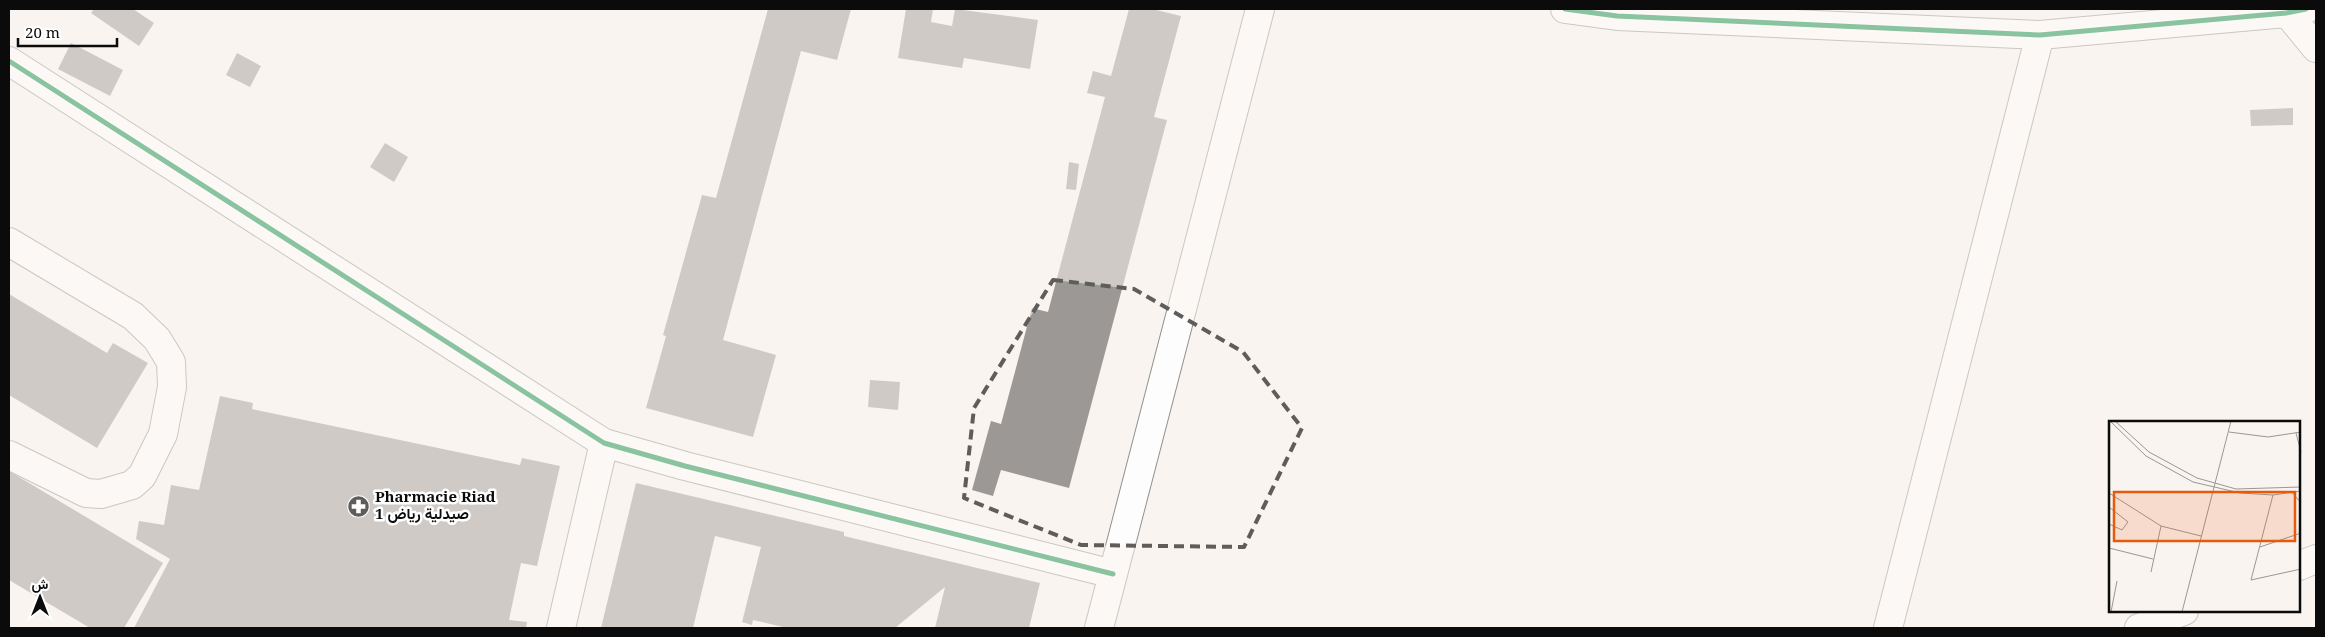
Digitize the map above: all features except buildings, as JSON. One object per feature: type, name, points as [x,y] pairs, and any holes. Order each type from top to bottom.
[{"type":"street","points":[[1099,628],[1260,9]]},
{"type":"street","points":[[1565,9],[1617,16],[2040,35],[2291,10],[2316,48]]},
{"type":"street","points":[[1888,628],[2040,35]]},
{"type":"street","points":[[9,61],[604,444],[695,469],[1113,574]]},
{"type":"street","points":[[9,242],[134,316],[157,339],[171,362],[172,387],[163,434],[142,476],[132,485],[101,494],[86,493],[9,455]]},
{"type":"street","points":[[561,628],[604,444]]},
{"type":"street","points":[[2300,566],[2316,559]]},
{"type":"street","points":[[2139,628],[2181,612]]},
{"type":"highlighted area","points":[[1053,280],[1134,289],[1243,352],[1302,428],[1244,547],[1081,545],[964,498],[974,408]]},
{"type":"cycle path","points":[[1565,9],[1617,16],[2040,35],[2286,13],[2306,9]]},
{"type":"cycle path","points":[[9,61],[604,443],[685,466],[1113,574]]},
{"type":"place","name":"Pharmacie Riad 1 صيدلية رياض","points":[[359,506]]}]
